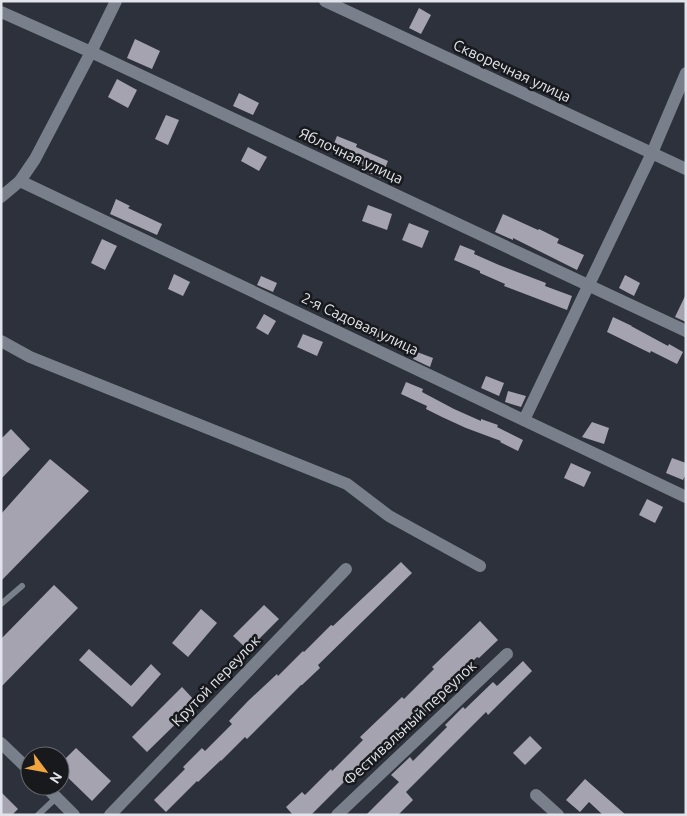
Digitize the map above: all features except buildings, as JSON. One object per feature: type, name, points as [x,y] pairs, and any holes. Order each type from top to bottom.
[{"type":"street","points":[[1,197],[20,181],[35,159],[116,1]]},
{"type":"street","name":"Скворечная улица","points":[[325,1],[686,169]]},
{"type":"street","name":"Яблочная улица","points":[[1,12],[91,52],[686,331]]},
{"type":"street","points":[[524,420],[652,153],[686,73]]},
{"type":"street","name":"2-я Садовая улица","points":[[20,181],[686,497]]},
{"type":"street","points":[[1,341],[30,357],[347,484],[389,516],[480,566]]},
{"type":"street","name":"Крутой переулок","points":[[110,815],[346,569]]},
{"type":"street","name":"Фестивальный переулок","points":[[336,815],[507,654]]},
{"type":"street","points":[[1,743],[20,761]]},
{"type":"street","points":[[536,795],[558,815]]},
{"type":"street","points":[[56,798],[74,815]]},
{"type":"lane","points":[[1,604],[22,586]]},
{"type":"lane","points":[[38,815],[56,798]]}]
